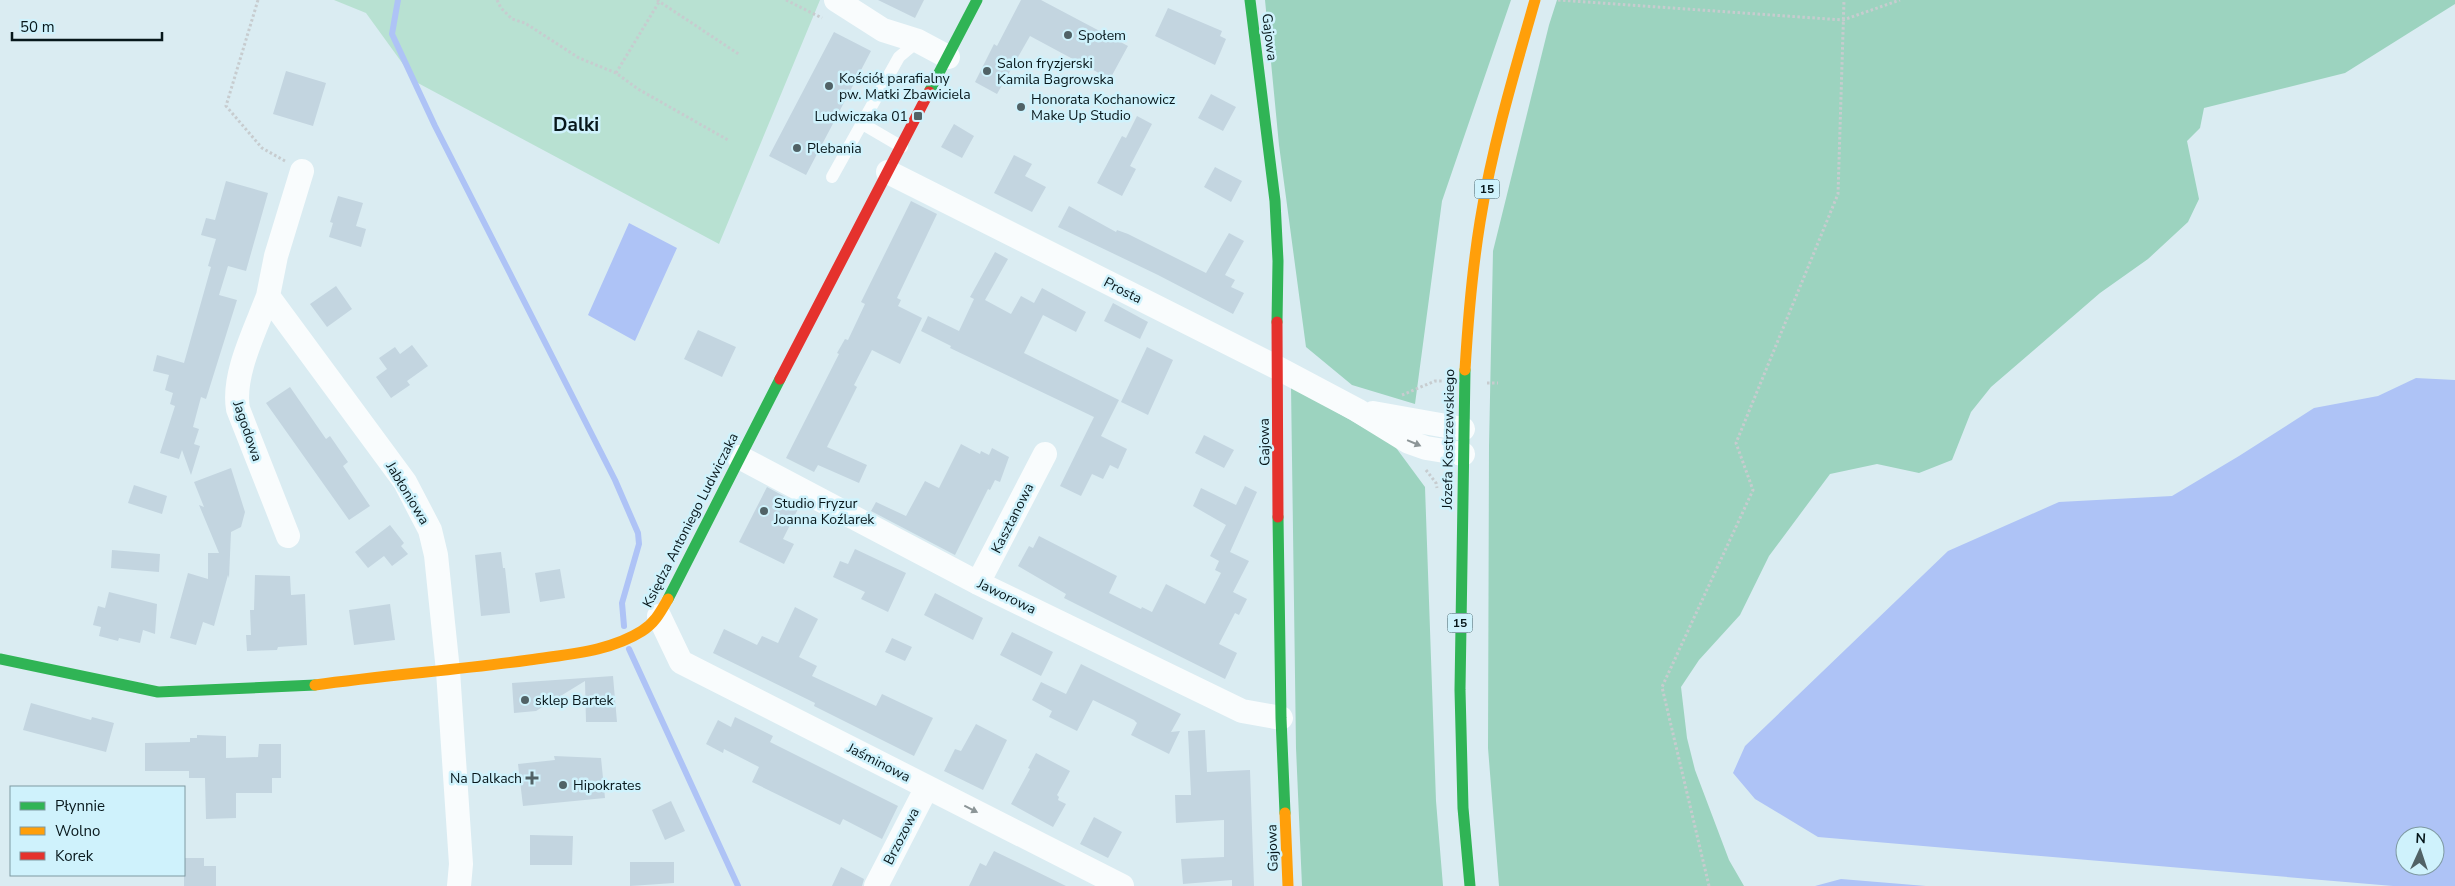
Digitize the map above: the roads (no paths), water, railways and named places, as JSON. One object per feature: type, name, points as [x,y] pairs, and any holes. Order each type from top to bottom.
[{"type":"street","points":[[836,0],[884,30],[918,41],[948,56]]},
{"type":"street","name":"Księdza Antoniego Ludwiczaka","points":[[651,623],[902,147],[977,0]]},
{"type":"street","name":"Gajowa","points":[[1250,0],[1275,201],[1278,261],[1276,367],[1282,718],[1288,886]]},
{"type":"street","name":"Józefa Kostrzewskiego","points":[[1470,886],[1464,817],[1460,670],[1464,382],[1471,291],[1481,216],[1512,81],[1535,0]]},
{"type":"street","points":[[268,296],[276,256],[302,172]]},
{"type":"street","name":"Prosta","points":[[888,172],[1276,367],[1357,410],[1409,442],[1426,448],[1463,454]]},
{"type":"street","name":"Jagodowa","points":[[268,296],[247,351],[235,395],[238,409],[288,536]]},
{"type":"street","name":"Jabłoniowa","points":[[268,296],[404,482],[430,530],[436,555],[448,672],[460,875]]},
{"type":"street","name":"Prosta","points":[[1357,410],[1463,429]]},
{"type":"street","name":"Kasztanowa","points":[[978,583],[1045,454]]},
{"type":"street","name":"Jaworowa","points":[[739,457],[978,583],[1242,711],[1282,718]]},
{"type":"street","points":[[0,659],[158,692],[307,686],[378,676],[448,672],[598,650],[651,623]]},
{"type":"street","name":"Jaśminowa","points":[[651,623],[681,662],[1122,886]]},
{"type":"street","name":"Brzozowa","points":[[876,886],[927,787]]},
{"type":"lane","points":[[832,177],[898,57],[918,41]]},
{"type":"lane","points":[[862,123],[902,147]]},
{"type":"lane","points":[[445,886],[460,875]]},
{"type":"water","points":[[629,223],[677,248],[635,341],[588,315]]},
{"type":"water","points":[[2416,378],[2455,380],[2455,886],[2393,886],[1818,837],[1755,799],[1733,773],[1745,746],[1948,551],[2059,502],[2172,496],[2314,408],[2378,396]]},
{"type":"water","points":[[1841,879],[1926,886],[1815,886]]},
{"type":"waterway","points":[[398,0],[392,34],[435,126],[615,480],[638,533],[639,544],[622,603],[624,626]]},
{"type":"waterway","points":[[629,649],[738,886]]},
{"type":"place","name":"Społem","points":[[1068,35]]},
{"type":"place","name":"Salon fryzjerski Kamila Bagrowska","points":[[987,71]]},
{"type":"place","name":"Kościół parafialny pw. Matki Zbawiciela","points":[[829,86]]},
{"type":"place","name":"Honorata Kochanowicz Make Up Studio","points":[[1021,107]]},
{"type":"place","name":"Ludwiczaka 01","points":[[918,116]]},
{"type":"place","name":"Plebania","points":[[797,148]]},
{"type":"place","name":"Studio Fryzur Joanna Koźlarek","points":[[764,511]]},
{"type":"place","name":"sklep Bartek","points":[[525,700]]},
{"type":"place","name":"Na Dalkach","points":[[532,778]]},
{"type":"place","name":"Hipokrates","points":[[563,785]]},
{"type":"district","name":"Dalki","points":[[576,124]]}]
